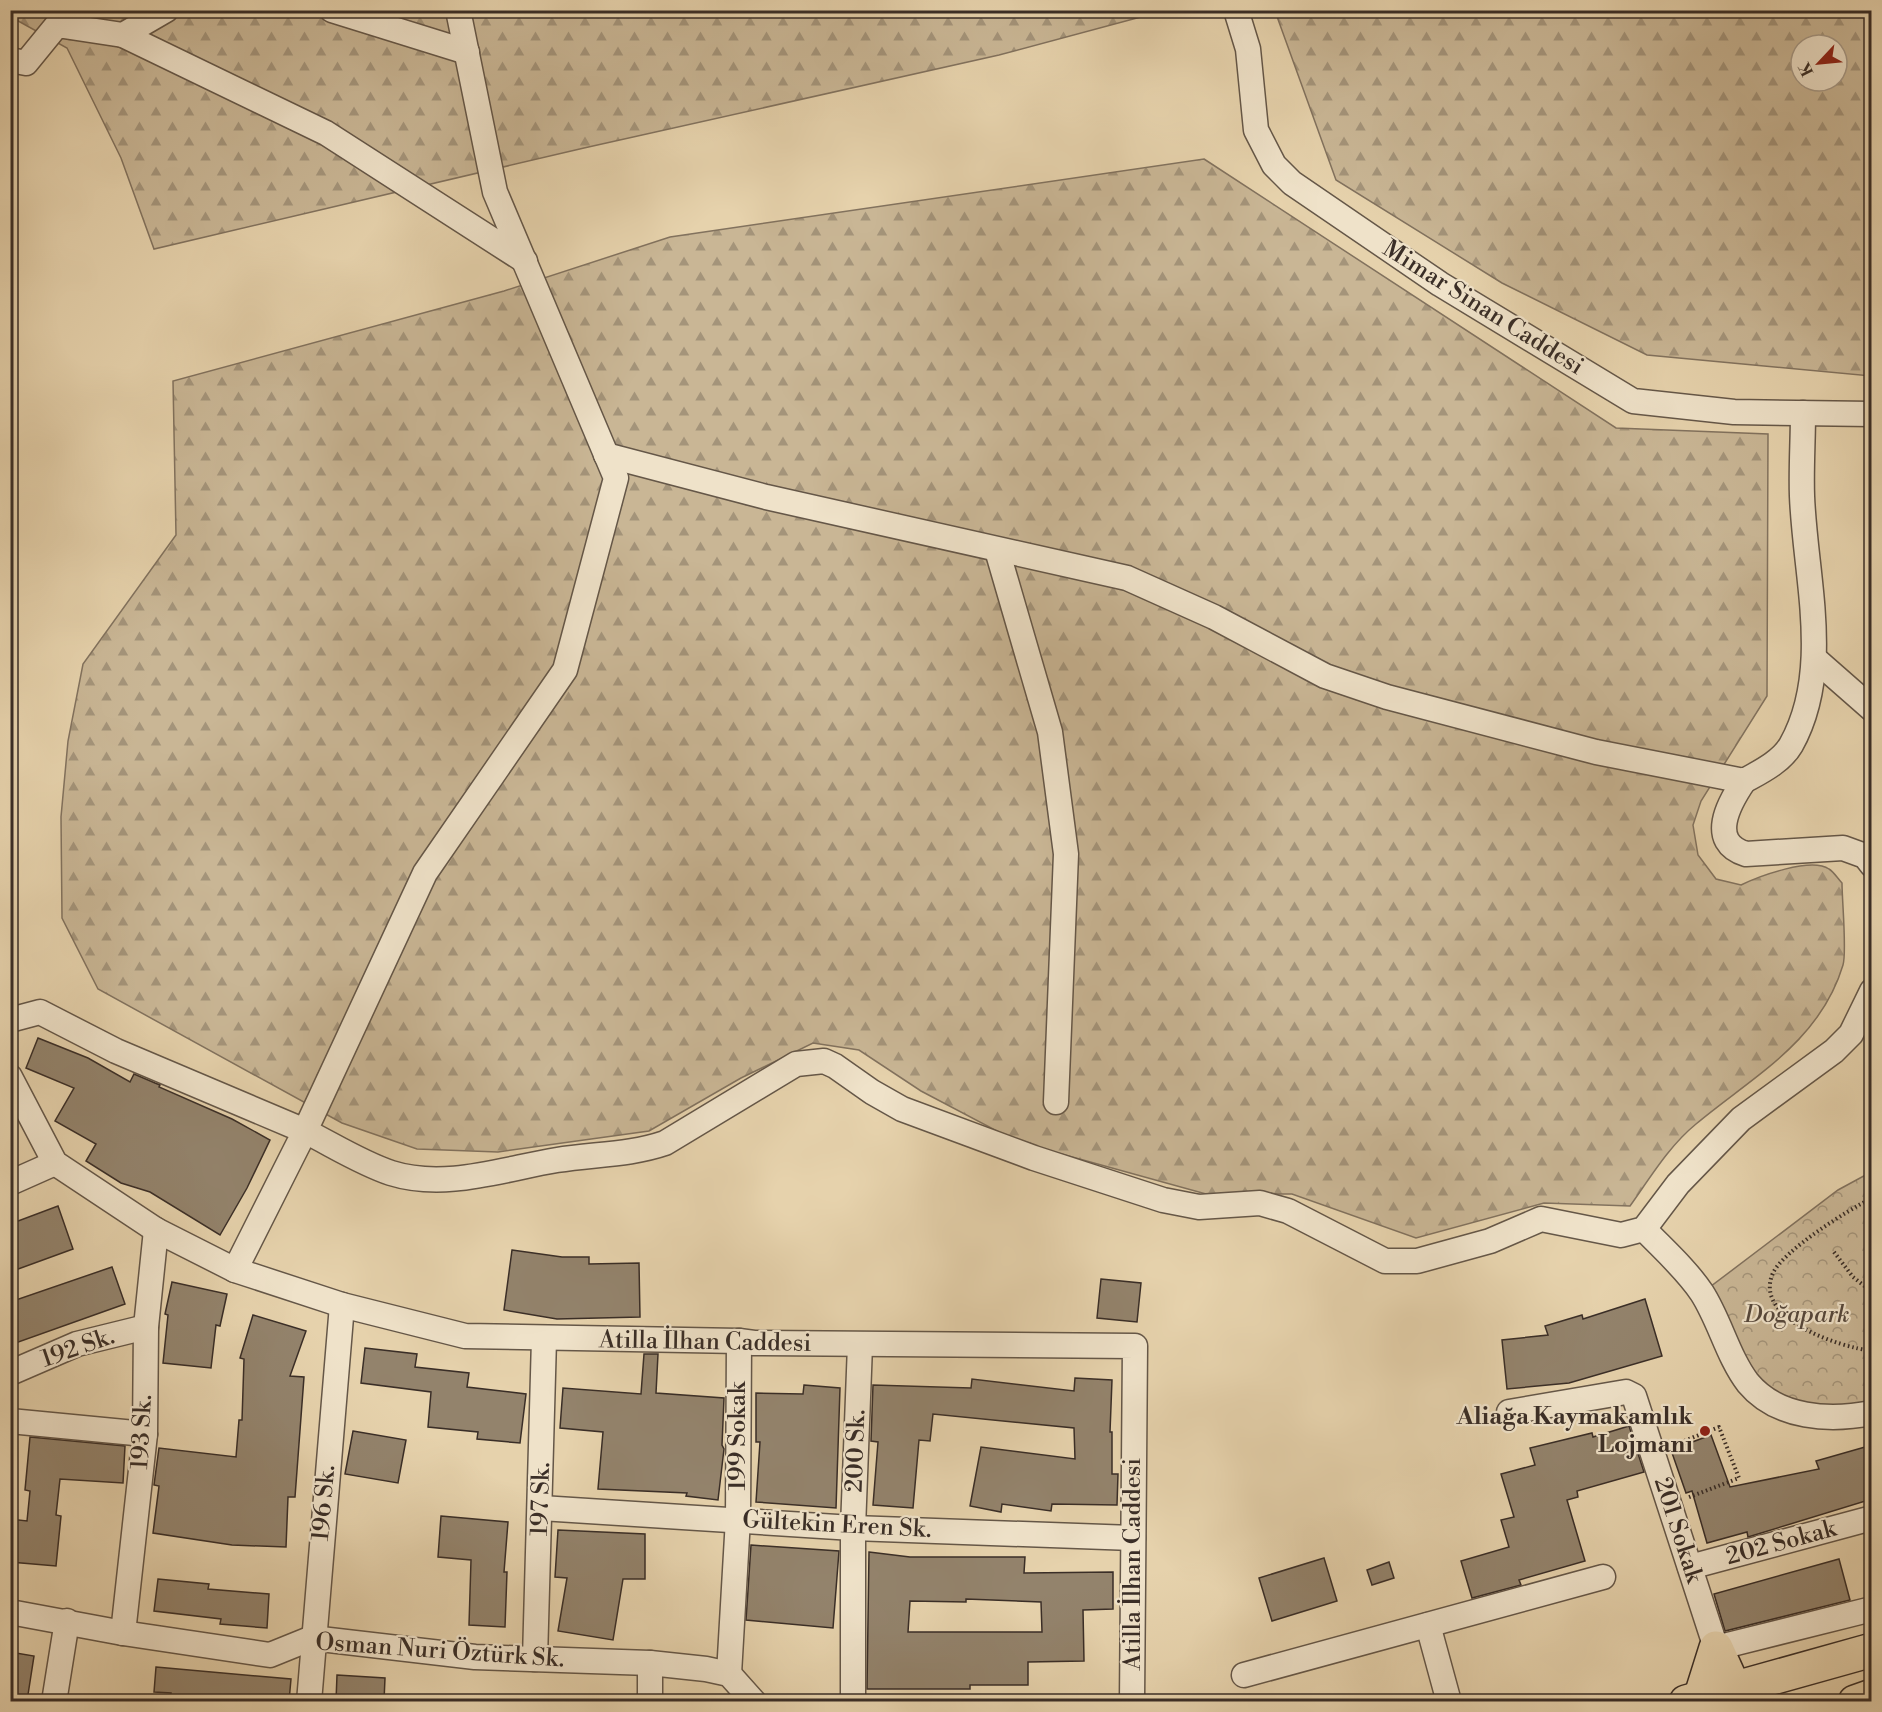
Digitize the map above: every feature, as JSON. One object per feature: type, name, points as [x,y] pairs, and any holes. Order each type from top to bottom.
[{"type":"highway","points":[[1716,1648],[1739,1696]]},
{"type":"highway","points":[[1695,1700],[1716,1648]]},
{"type":"highway","points":[[1695,1700],[1720,1690],[1739,1696],[1872,1650]]},
{"type":"highway","points":[[1855,1701],[1872,1696]]},
{"type":"street","points":[[123,35],[166,10]]},
{"type":"street","points":[[332,10],[467,52]]},
{"type":"street","points":[[235,1270],[305,1131],[425,873],[565,670],[616,478],[495,192],[458,10]]},
{"type":"street","name":"Mimar Sinan Caddesi","points":[[1236,10],[1248,49],[1256,130],[1275,165],[1292,183],[1440,284],[1633,400],[1734,412],[1872,414]]},
{"type":"street","points":[[10,60],[26,63],[51,18],[123,35],[326,133],[525,261]]},
{"type":"street","points":[[1803,413],[1802,495],[1815,659],[1804,710],[1791,746],[1779,758],[1744,781],[1726,808],[1724,825],[1727,840],[1735,851],[1746,854],[1843,848],[1865,856],[1872,865]]},
{"type":"street","points":[[606,455],[766,497],[1127,578],[1214,617],[1325,675],[1387,697],[1596,752],[1744,781]]},
{"type":"street","points":[[997,550],[1050,732],[1066,854],[1056,1102]]},
{"type":"street","points":[[1815,659],[1872,709]]},
{"type":"street","points":[[10,1020],[40,1012],[116,1051],[305,1131],[393,1173],[432,1178],[491,1174],[555,1161],[645,1149],[674,1138],[796,1064],[824,1061],[836,1066],[872,1092],[902,1109],[1013,1151],[1163,1200],[1198,1207],[1260,1203],[1288,1210],[1386,1261],[1417,1261],[1457,1252],[1490,1241],[1540,1219],[1621,1235],[1644,1228],[1678,1184],[1742,1119],[1834,1051],[1851,1034],[1872,992]]},
{"type":"street","name":"Atilla İlhan Caddesi","points":[[10,1077],[55,1162],[156,1230],[235,1270],[342,1305],[465,1335],[544,1339],[860,1345],[1135,1346],[1132,1701]]},
{"type":"street","points":[[10,1183],[55,1162]]},
{"type":"street","points":[[1644,1228],[1702,1293],[1748,1383],[1767,1399],[1806,1415],[1852,1417],[1872,1413]]},
{"type":"street","name":"193 Sk.","points":[[123,1633],[145,1434],[146,1328],[156,1230]]},
{"type":"street","name":"196 Sk.","points":[[309,1701],[312,1638],[342,1305]]},
{"type":"street","name":"192 Sk.","points":[[10,1373],[77,1344],[146,1328]]},
{"type":"street","name":"197 Sk.","points":[[535,1659],[544,1339]]},
{"type":"street","name":"199 Sokak","points":[[729,1674],[738,1519],[739,1341]]},
{"type":"street","name":"200 Sk.","points":[[853,1701],[853,1527],[860,1345]]},
{"type":"street","name":"201 Sokak","points":[[1509,1412],[1626,1392],[1632,1394],[1716,1648]]},
{"type":"street","points":[[10,1421],[145,1434]]},
{"type":"street","name":"Gültekin Eren Sk.","points":[[541,1508],[853,1527],[1133,1538]]},
{"type":"street","name":"202 Sokak","points":[[1690,1568],[1872,1518]]},
{"type":"street","points":[[1244,1675],[1603,1577]]},
{"type":"street","points":[[1716,1648],[1872,1609]]},
{"type":"street","name":"Osman Nuri Öztürk Sk.","points":[[10,1612],[123,1633],[270,1655],[312,1638],[475,1657],[650,1663],[729,1674]]},
{"type":"street","points":[[54,1701],[68,1621]]},
{"type":"street","points":[[1428,1625],[1449,1701]]},
{"type":"street","points":[[650,1663],[650,1701]]},
{"type":"street","points":[[729,1674],[754,1701]]},
{"type":"path","points":[[1872,1198],[1836,1218],[1784,1258],[1773,1273],[1770,1287],[1772,1297],[1780,1311],[1793,1323],[1853,1349],[1872,1351]]},
{"type":"path","points":[[1834,1252],[1853,1277],[1872,1292]]},
{"type":"path","points":[[1677,1452],[1674,1445],[1719,1427],[1739,1478],[1684,1499]]},
{"type":"green space","points":[[11,10],[1163,11],[999,55],[584,148],[154,249],[121,158],[67,48],[11,17]]},
{"type":"green space","points":[[1275,11],[1871,11],[1871,376],[1647,355],[1502,283],[1336,180]]},
{"type":"green space","points":[[1204,159],[1616,428],[1768,434],[1767,696],[1701,801],[1693,825],[1698,855],[1716,879],[1741,885],[1785,869],[1810,865],[1821,866],[1833,872],[1842,883],[1843,965],[1832,992],[1818,1016],[1801,1037],[1782,1056],[1686,1133],[1660,1163],[1630,1206],[1544,1203],[1416,1238],[1292,1194],[1206,1194],[1018,1142],[921,1091],[859,1050],[813,1043],[741,1078],[649,1131],[498,1152],[417,1149],[342,1123],[98,989],[62,918],[61,817],[68,741],[83,664],[176,535],[173,381],[504,291],[670,237]]},
{"type":"green space","name":"Doğapark","points":[[1871,1172],[1871,1413],[1767,1399],[1702,1293],[1838,1190]]},
{"type":"building","points":[[38,1038],[88,1058],[130,1082],[134,1074],[160,1085],[159,1087],[232,1119],[270,1140],[247,1188],[220,1235],[150,1192],[121,1183],[86,1161],[96,1144],[55,1121],[74,1088],[26,1068]]},
{"type":"building","points":[[58,1206],[73,1249],[10,1272],[10,1224]]},
{"type":"building","points":[[512,1250],[562,1257],[589,1257],[589,1264],[639,1263],[640,1317],[557,1319],[504,1310]]},
{"type":"building","points":[[112,1267],[125,1304],[10,1345],[10,1302]]},
{"type":"building","points":[[1101,1279],[1141,1283],[1137,1322],[1097,1318]]},
{"type":"building","points":[[172,1282],[227,1294],[220,1326],[216,1325],[211,1368],[163,1363],[168,1315],[165,1314]]},
{"type":"building","points":[[1645,1299],[1662,1356],[1569,1383],[1507,1389],[1502,1340],[1548,1335],[1545,1326],[1582,1315],[1583,1319]]},
{"type":"building","points":[[253,1315],[306,1331],[290,1376],[304,1377],[295,1497],[288,1497],[286,1547],[232,1545],[153,1533],[159,1486],[154,1485],[159,1448],[236,1457],[239,1420],[242,1420],[244,1359],[240,1358]]},
{"type":"building","points":[[365,1348],[417,1354],[415,1367],[469,1373],[467,1387],[526,1394],[520,1443],[477,1439],[478,1432],[428,1427],[431,1392],[361,1383]]},
{"type":"building","points":[[644,1354],[658,1354],[656,1393],[724,1398],[722,1445],[724,1449],[718,1500],[686,1496],[687,1493],[598,1489],[603,1432],[560,1428],[563,1388],[641,1394]]},
{"type":"building","points":[[1075,1378],[1112,1380],[1110,1432],[1112,1432],[1112,1474],[1118,1474],[1117,1505],[1052,1504],[1051,1511],[1002,1504],[1001,1512],[970,1506],[981,1447],[1075,1459],[1074,1428],[933,1414],[930,1441],[919,1440],[913,1508],[873,1505],[878,1442],[871,1441],[873,1385],[971,1388],[972,1379],[1074,1391]]},
{"type":"building","points":[[804,1385],[840,1388],[836,1508],[756,1502],[760,1442],[756,1442],[756,1393],[803,1394]]},
{"type":"building","points":[[1629,1426],[1644,1472],[1577,1491],[1578,1497],[1567,1500],[1585,1561],[1519,1580],[1521,1585],[1472,1598],[1461,1561],[1509,1547],[1501,1520],[1514,1517],[1501,1474],[1535,1465],[1530,1448],[1592,1433],[1593,1437]]},
{"type":"building","points":[[353,1431],[406,1440],[398,1483],[345,1474]]},
{"type":"building","points":[[1711,1435],[1730,1487],[1819,1469],[1816,1461],[1872,1445],[1872,1499],[1748,1537],[1747,1532],[1707,1543],[1692,1491],[1686,1493],[1671,1450]]},
{"type":"building","points":[[30,1437],[125,1446],[123,1483],[60,1479],[56,1515],[61,1516],[56,1566],[10,1562],[10,1519],[27,1521],[30,1491],[25,1490]]},
{"type":"building","points":[[441,1516],[508,1522],[504,1572],[507,1572],[505,1627],[469,1625],[471,1560],[438,1557]]},
{"type":"building","points":[[558,1530],[645,1534],[645,1579],[623,1579],[613,1640],[558,1631],[567,1578],[555,1577]]},
{"type":"building","points":[[751,1545],[839,1551],[833,1628],[746,1620]]},
{"type":"building","points":[[869,1552],[910,1557],[1025,1557],[1024,1573],[1113,1572],[1113,1609],[1083,1610],[1084,1661],[1028,1662],[1028,1685],[970,1685],[970,1689],[867,1689]],"holes":[[[966,1599],[1041,1602],[1042,1632],[908,1632],[910,1601],[966,1602]]]},
{"type":"building","points":[[1324,1558],[1337,1601],[1272,1621],[1259,1578]]},
{"type":"building","points":[[1839,1559],[1850,1600],[1725,1631],[1714,1594]]},
{"type":"building","points":[[1389,1562],[1394,1578],[1372,1585],[1367,1570]]},
{"type":"building","points":[[158,1579],[209,1584],[208,1589],[269,1594],[267,1628],[220,1624],[221,1619],[154,1611]]},
{"type":"building","points":[[10,1652],[34,1656],[27,1701],[10,1701]]},
{"type":"building","points":[[156,1667],[291,1679],[289,1701],[227,1701],[227,1698],[186,1695],[186,1701],[170,1701],[171,1693],[154,1692]]},
{"type":"building","points":[[337,1675],[385,1678],[384,1701],[336,1701]]},
{"type":"place","name":"Aliağa Kaymakamlık Lojmanı","points":[[1705,1431]]}]
